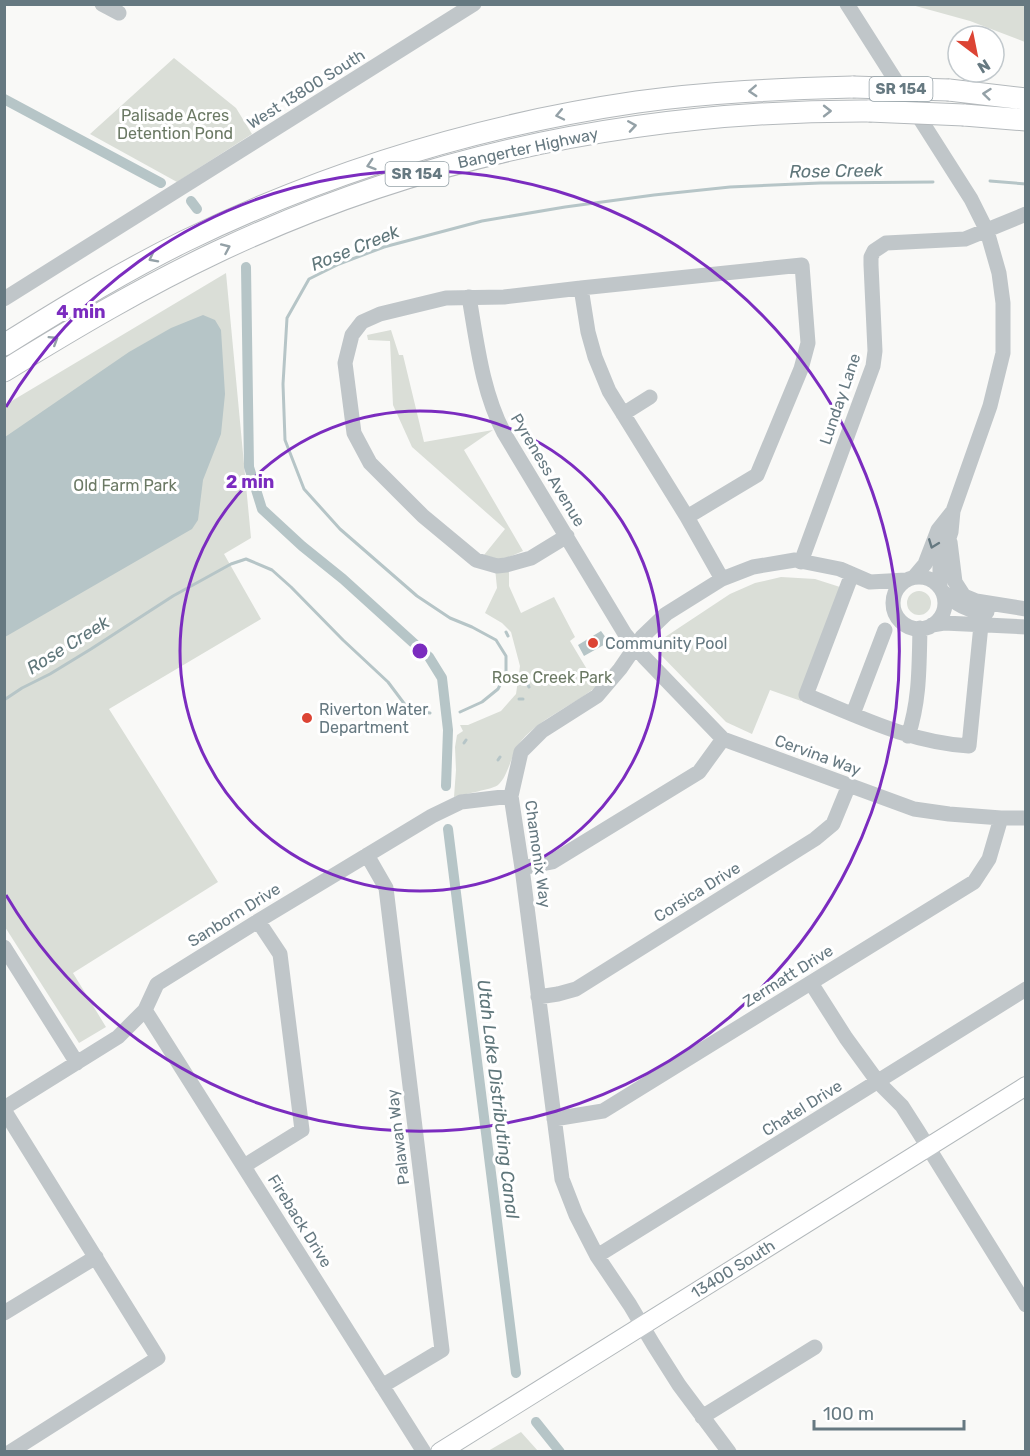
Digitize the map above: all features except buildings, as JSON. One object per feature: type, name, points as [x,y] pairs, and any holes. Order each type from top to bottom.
[{"type":"highway","name":"Bangerter Highway","points":[[4,345],[112,280],[221,224],[342,175],[400,155],[496,129],[611,106],[731,92],[853,87],[949,90],[1026,99]]},
{"type":"highway","name":"Bangerter Highway","points":[[4,371],[103,311],[218,251],[327,206],[465,161],[538,144],[642,125],[778,112],[869,111],[1026,120]]},
{"type":"main road","name":"13400 South","points":[[440,1452],[1026,1086]]},
{"type":"street","points":[[102,4],[119,14]]},
{"type":"street","points":[[848,4],[971,200],[987,231],[1001,283],[1003,352],[990,406],[953,511],[950,538],[955,582],[964,596],[976,601],[1026,610]]},
{"type":"street","name":"West 13800 South","points":[[4,299],[474,5]]},
{"type":"street","points":[[987,231],[1026,214]]},
{"type":"street","name":"Lunday Lane","points":[[801,561],[873,366],[875,351],[871,265],[874,250],[886,243],[965,238],[987,231]]},
{"type":"street","points":[[567,536],[531,558],[506,565],[497,566],[476,560],[423,516],[370,464],[354,433],[345,363],[352,335],[362,322],[380,314],[446,298],[504,297],[802,265],[807,343],[801,369],[758,476],[687,517]]},
{"type":"street","points":[[581,288],[588,332],[609,392],[687,517],[722,579]]},
{"type":"street","name":"Pyreness Avenue","points":[[469,297],[485,384],[494,414],[625,634],[635,647]]},
{"type":"street","points":[[623,414],[650,397]]},
{"type":"street","points":[[953,511],[938,530],[926,564],[898,587],[894,597],[896,616],[909,627],[926,627],[944,623],[1026,627]]},
{"type":"street","points":[[926,627],[943,614],[945,598],[941,589],[940,565],[950,538]]},
{"type":"street","name":"Chamonix Way","points":[[729,1452],[679,1385],[597,1256],[576,1215],[562,1179],[511,796],[521,752],[542,731],[597,696],[620,669],[642,637],[666,614],[722,579],[753,567],[801,561],[840,569],[870,582],[894,608]]},
{"type":"street","points":[[852,574],[806,695],[853,714],[909,736],[940,743],[969,746],[981,626]]},
{"type":"street","points":[[910,578],[924,577],[933,580],[955,603],[963,608],[976,611],[1026,610]]},
{"type":"street","name":"Chamonix Way","points":[[870,582],[910,578]]},
{"type":"street","points":[[909,736],[918,693],[926,627]]},
{"type":"street","points":[[853,714],[885,630]]},
{"type":"street","name":"Cervina Way","points":[[635,647],[723,739],[914,809],[949,814],[1026,818]]},
{"type":"street","points":[[522,868],[552,862],[699,772],[723,739]]},
{"type":"street","name":"Corsica Drive","points":[[538,997],[576,989],[815,839],[833,824],[849,785]]},
{"type":"street","name":"Sanborn Drive","points":[[4,1109],[118,1037],[145,1010],[158,984],[258,921],[432,816],[461,802],[511,796]]},
{"type":"street","name":"Zermatt Drive","points":[[554,1119],[603,1111],[974,882],[989,860],[1001,818]]},
{"type":"street","name":"Palawan Way","points":[[367,855],[386,888],[442,1350],[382,1386]]},
{"type":"street","points":[[244,1166],[302,1130],[280,954],[258,921]]},
{"type":"street","points":[[4,947],[77,1063]]},
{"type":"street","points":[[811,983],[846,1038],[879,1082],[902,1106],[1026,1305]]},
{"type":"street","name":"Chatel Drive","points":[[597,1256],[1026,989]]},
{"type":"street","name":"Fireback Drive","points":[[145,1010],[424,1452]]},
{"type":"street","points":[[4,1109],[158,1358],[10,1452]]},
{"type":"street","points":[[4,1313],[96,1257]]},
{"type":"street","points":[[702,1418],[815,1347]]},
{"type":"green space","points":[[912,5],[1025,5],[1025,42],[1006,35],[1006,24],[978,24]]},
{"type":"green space","name":"Palisade Acres Detention Pond","points":[[174,58],[236,108],[252,134],[177,182],[90,134]]},
{"type":"green space","name":"Old Farm Park","points":[[226,273],[251,538],[224,554],[261,619],[109,709],[218,882],[73,973],[106,1027],[79,1043],[5,927],[5,405]]},
{"type":"green space","name":"Rose Creek Park","points":[[391,330],[399,355],[403,355],[424,442],[493,430],[464,450],[523,551],[509,557],[509,586],[521,613],[554,597],[575,637],[570,641],[597,686],[548,718],[522,740],[505,776],[498,785],[454,797],[455,747],[457,735],[463,731],[460,725],[468,725],[501,711],[516,694],[520,666],[511,632],[502,623],[485,613],[497,588],[494,558],[484,555],[505,529],[412,447],[393,405],[390,341],[368,340],[367,335]]},
{"type":"green space","points":[[781,577],[815,579],[840,587],[801,701],[770,690],[752,734],[726,722],[656,650],[656,643],[730,594],[755,583]]},
{"type":"green space","points":[[919,591],[928,594],[931,603],[928,612],[919,615],[910,612],[907,603],[910,594]]},
{"type":"green space","points":[[521,1432],[538,1451],[488,1451]]},
{"type":"shaded area","points":[[203,315],[215,320],[221,330],[225,394],[221,434],[203,480],[198,520],[192,529],[5,637],[5,437],[129,352],[171,328]]},
{"type":"shaded area","name":"Community Pool","points":[[601,631],[609,642],[584,656],[578,645]]},
{"type":"waterway","name":"Utah Lake Distributing Canal","points":[[4,99],[161,183]]},
{"type":"waterway","name":"Rose Creek","points":[[990,181],[1026,184]]},
{"type":"waterway","name":"Rose Creek","points":[[460,712],[482,702],[498,689],[506,673],[506,656],[496,640],[450,618],[417,596],[340,529],[304,489],[285,440],[283,384],[287,318],[309,279],[339,264],[384,247],[482,221],[565,207],[730,187],[933,182]]},
{"type":"waterway","name":"Utah Lake Distributing Canal","points":[[191,201],[197,209]]},
{"type":"waterway","name":"Utah Lake Distributing Canal","points":[[246,267],[249,467],[262,509],[429,657],[442,678],[448,730],[446,786]]},
{"type":"waterway","name":"Rose Creek","points":[[4,700],[91,649],[173,596],[231,564],[246,559],[272,570],[291,587],[388,682],[409,710],[430,713]]},
{"type":"waterway","points":[[506,632],[508,636]]},
{"type":"waterway","points":[[527,683],[529,687]]},
{"type":"waterway","name":"Utah Lake Distributing Canal","points":[[448,829],[516,1373]]},
{"type":"waterway","name":"Utah Lake Distributing Canal","points":[[536,1422],[560,1452]]},
{"type":"place","name":"Community Pool","points":[[593,643]]},
{"type":"place","name":"Riverton Water Department","points":[[307,718]]}]
